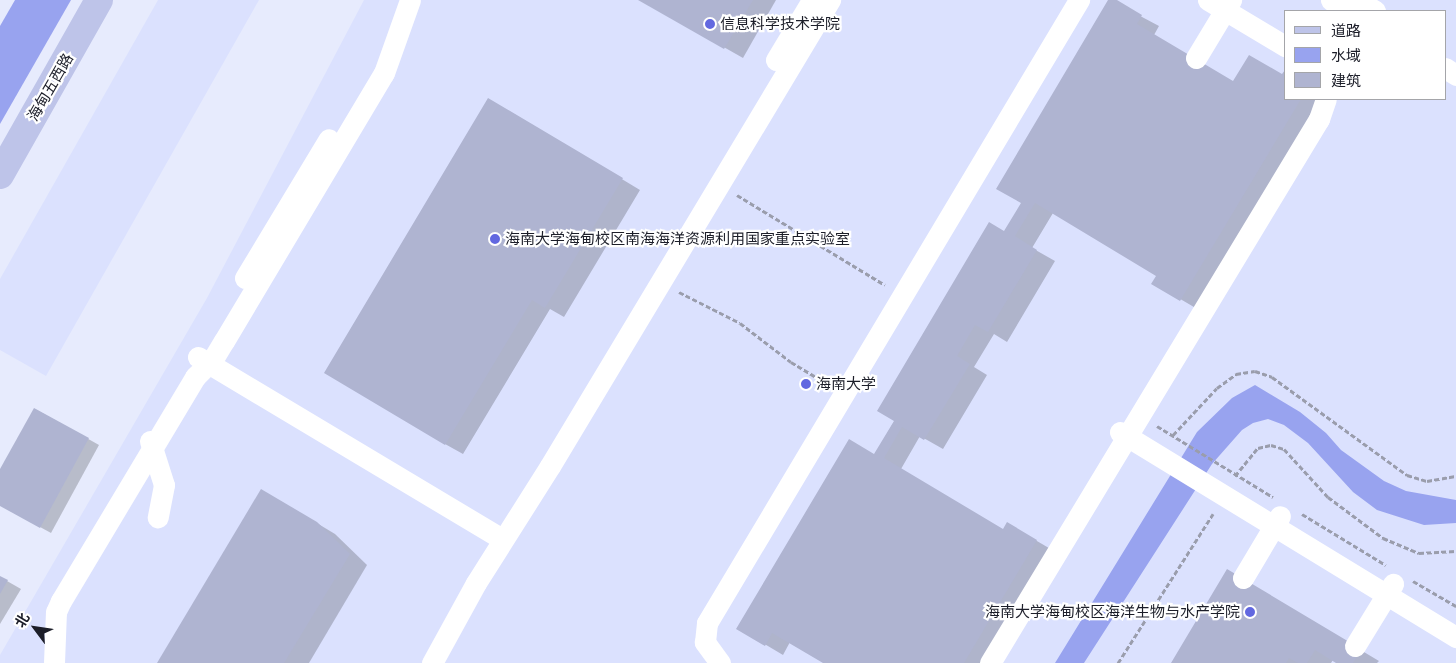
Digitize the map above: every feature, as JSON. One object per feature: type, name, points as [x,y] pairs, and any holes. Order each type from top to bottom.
[{"type":"main road","name":"海甸五西路","points":[[0,175],[100,0]]},
{"type":"street","points":[[44,663],[46,608],[51,595],[150,441],[194,377],[372,67],[395,0]]},
{"type":"street","points":[[206,356],[384,73],[410,0]]},
{"type":"street","points":[[421,663],[500,534],[812,0]]},
{"type":"street","points":[[432,663],[500,534],[550,466],[658,282],[830,0]]},
{"type":"street","points":[[707,663],[697,643],[700,619],[1068,0]]},
{"type":"street","points":[[720,663],[705,642],[708,623],[1079,0]]},
{"type":"street","points":[[1331,0],[1347,10]]},
{"type":"street","points":[[1357,0],[1373,10]]},
{"type":"street","points":[[1224,2],[1284,35]]},
{"type":"street","points":[[1224,2],[1284,45]]},
{"type":"street","points":[[1196,58],[1224,2]]},
{"type":"street","points":[[990,663],[1129,427],[1316,100]]},
{"type":"street","points":[[981,663],[1319,119],[1326,100]]},
{"type":"street","points":[[206,356],[500,534]]},
{"type":"street","points":[[1129,427],[1176,448],[1456,620]]},
{"type":"street","points":[[150,441],[164,485],[158,517]]},
{"type":"street","points":[[54,663],[56,612],[150,441]]},
{"type":"street","points":[[1242,578],[1283,514]]},
{"type":"street","points":[[1396,582],[1456,637]]},
{"type":"street","points":[[1355,646],[1396,582]]},
{"type":"path","points":[[717,184],[895,291]]},
{"type":"path","points":[[658,282],[740,323],[796,365],[837,389]]},
{"type":"path","points":[[1176,448],[1217,388],[1236,374],[1255,371],[1272,378],[1407,475],[1427,481],[1456,476]]},
{"type":"path","points":[[1129,427],[1176,448],[1396,582],[1456,606]]},
{"type":"path","points":[[1222,477],[1258,448],[1272,445],[1284,449],[1328,497],[1383,538],[1419,553],[1456,551]]},
{"type":"path","points":[[1118,663],[1217,507]]},
{"type":"shaded area","points":[[158,0],[259,0],[46,376],[0,350],[0,279]]},
{"type":"shaded area","name":"海南大学","points":[[364,0],[1456,0],[1456,663],[0,663],[0,655],[207,298]]},
{"type":"water","points":[[15,0],[71,0],[0,124],[0,26]]},
{"type":"water","points":[[1255,385],[1300,412],[1326,433],[1341,450],[1384,481],[1406,491],[1456,500],[1456,523],[1424,525],[1377,510],[1353,492],[1308,443],[1284,425],[1268,419],[1253,423],[1242,430],[1212,464],[1084,663],[1055,663],[1197,432],[1232,398]]},
{"type":"building","name":"信息科学技术学院","points":[[638,0],[753,0],[724,49]]},
{"type":"building","points":[[1108,0],[1117,0],[1142,15],[1137,24],[1233,81],[1249,55],[1282,74],[1284,71],[1284,100],[1300,100],[1180,301],[1151,284],[1156,276],[1035,203],[1015,236],[1037,250],[988,332],[975,325],[957,356],[970,364],[924,440],[902,427],[884,458],[1003,529],[1007,522],[1037,540],[964,663],[823,663],[772,633],[765,646],[736,629],[849,439],[874,454],[894,421],[877,411],[989,222],[1004,231],[1021,203],[996,189]]},
{"type":"building","name":"海南大学海甸校区南海海洋资源利用国家重点实验室","points":[[488,98],[623,178],[545,308],[532,300],[445,445],[324,373]]},
{"type":"building","points":[[34,408],[89,438],[40,528],[0,506],[0,469]]},
{"type":"building","points":[[261,489],[317,522],[350,554],[284,663],[157,663]]},
{"type":"building","name":"海南大学海甸校区海洋生物与水产学院","points":[[1227,569],[1361,649],[1353,663],[1336,663],[1315,650],[1307,663],[1298,663],[1289,658],[1286,663],[1171,663]]},
{"type":"building","points":[[0,576],[8,580],[0,594]]},
{"type":"place","name":"信息科学技术学院","points":[[710,24]]},
{"type":"place","name":"海南大学海甸校区南海海洋资源利用国家重点实验室","points":[[495,239]]},
{"type":"place","name":"海南大学","points":[[806,384]]},
{"type":"place","name":"海南大学海甸校区海洋生物与水产学院","points":[[1250,612]]}]
